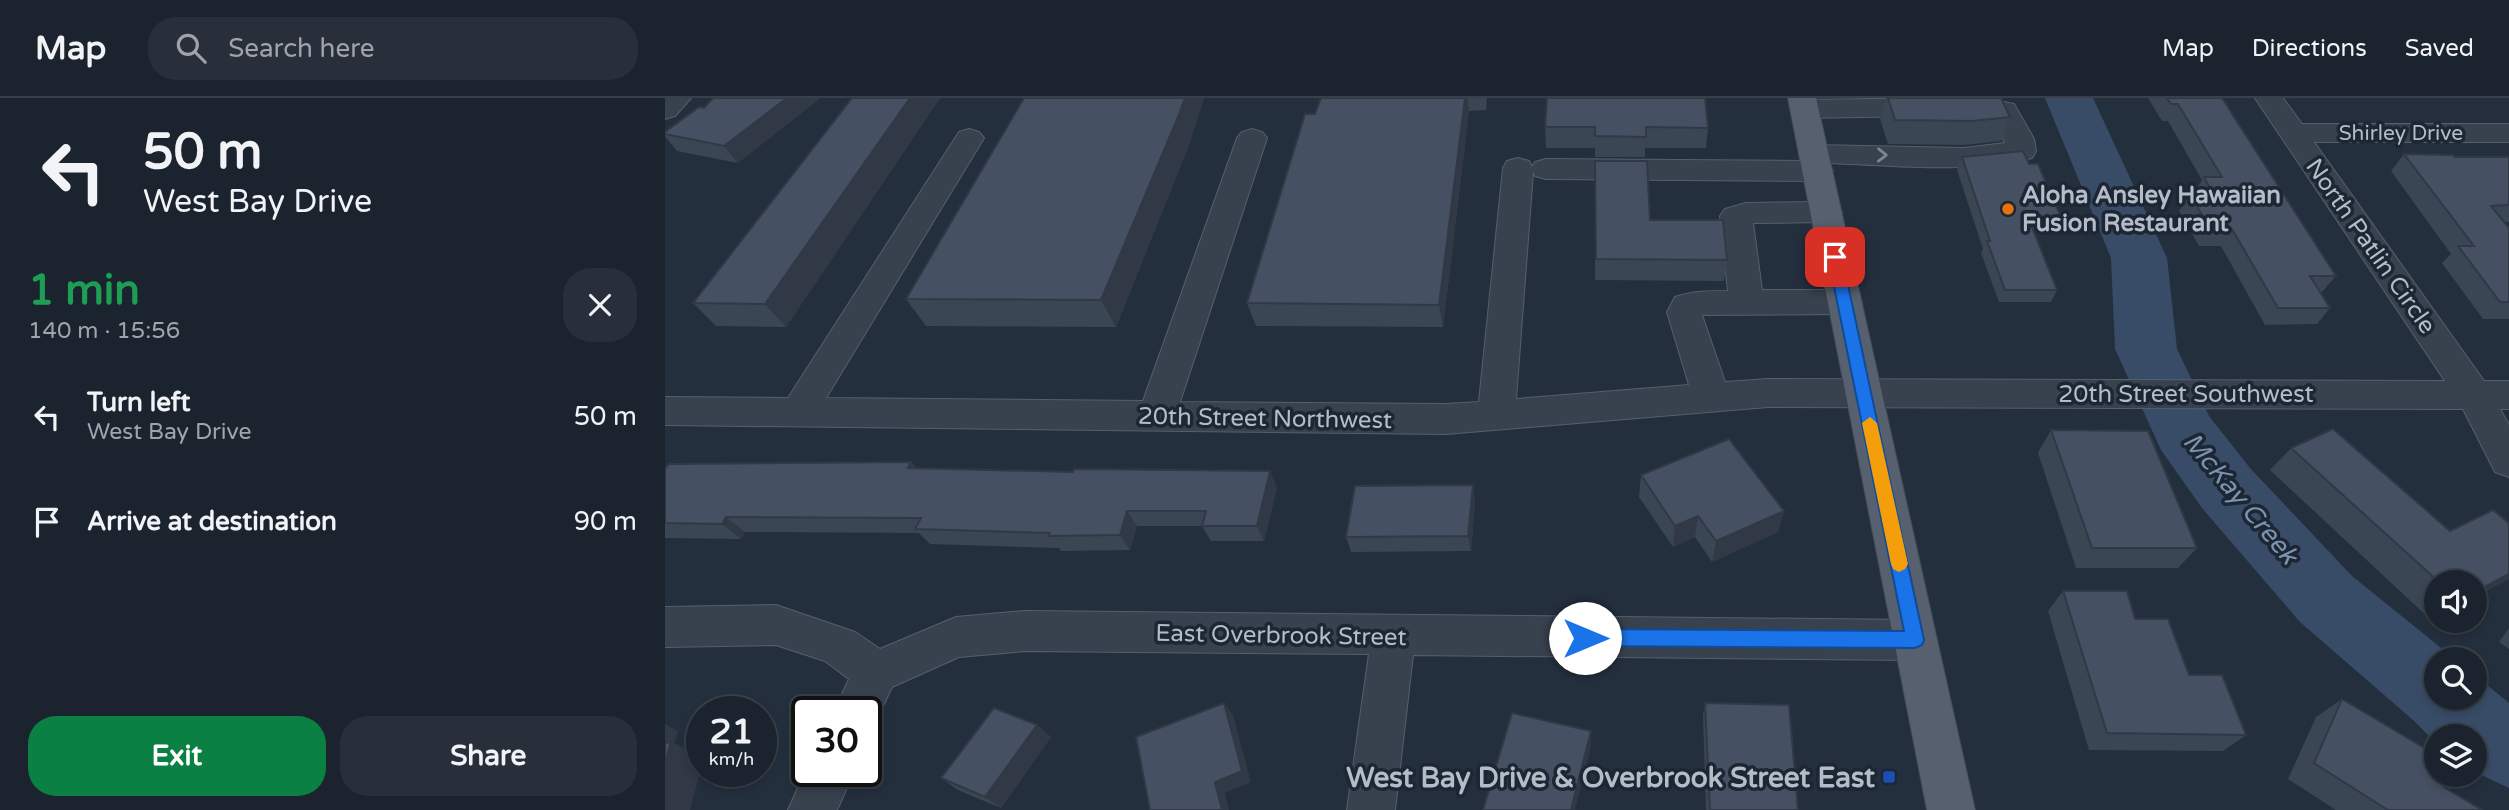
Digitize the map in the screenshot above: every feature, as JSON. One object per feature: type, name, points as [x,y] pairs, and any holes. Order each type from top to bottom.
[{"type":"main road","points":[[1803,103],[1951,810]]},
{"type":"street","points":[[665,110],[677,98]]},
{"type":"street","name":"North Patlin Circle","points":[[2269,98],[2492,395],[2509,461]]},
{"type":"street","points":[[1496,415],[1532,169],[1964,157],[2021,151],[2019,139],[2004,110],[1978,106],[1803,103]]},
{"type":"street","name":"Shirley Drive","points":[[2293,133],[2509,133]]},
{"type":"street","points":[[798,413],[969,138]]},
{"type":"street","points":[[1156,416],[1252,138]]},
{"type":"street","points":[[1747,301],[1736,216],[1746,213],[1826,212]]},
{"type":"street","points":[[1712,398],[1684,312],[1687,306],[1695,303],[1747,301],[1845,302]]},
{"type":"street","name":"20th Street Northwest","points":[[665,411],[1446,419],[1768,393],[1863,393]]},
{"type":"street","name":"20th Street Southwest","points":[[1863,393],[2492,395]]},
{"type":"street","points":[[665,627],[776,625],[839,646],[876,672],[865,696]]},
{"type":"street","name":"East Overbrook Street","points":[[876,672],[956,637],[1025,631],[1915,640]]},
{"type":"street","points":[[1371,810],[1393,636]]},
{"type":"street","points":[[812,810],[823,787]]},
{"type":"building","points":[[713,98],[787,98],[724,146],[665,134],[699,107],[704,108]]},
{"type":"building","points":[[852,98],[910,98],[765,304],[693,303]]},
{"type":"building","points":[[1024,98],[1185,98],[1101,300],[906,299]]},
{"type":"building","points":[[1321,98],[1465,98],[1439,305],[1247,303],[1305,114],[1315,114]]},
{"type":"building","points":[[1547,98],[1705,98],[1708,128],[1646,127],[1646,137],[1595,136],[1595,127],[1545,127]]},
{"type":"building","points":[[1888,98],[2001,98],[2010,117],[1972,121],[1895,120]]},
{"type":"building","points":[[2167,98],[2222,98],[2336,276],[2310,276],[2330,308],[2278,308],[2232,229],[2210,229],[2190,194],[2213,194],[2204,177],[2222,177],[2178,104],[2171,104]]},
{"type":"building","points":[[2023,151],[2029,164],[2038,164],[2061,217],[2028,217],[2057,290],[2005,290],[1962,157]]},
{"type":"building","points":[[2404,154],[2509,157],[2509,205],[2491,206],[2509,228],[2509,302],[2500,302],[2458,246],[2474,246]]},
{"type":"building","points":[[1595,161],[1647,161],[1650,220],[1723,220],[1727,260],[1596,259]]},
{"type":"building","points":[[2333,429],[2450,531],[2493,510],[2509,523],[2509,574],[2487,586],[2487,570],[2426,570],[2291,448]]},
{"type":"building","points":[[2051,430],[2148,431],[2197,548],[2092,548]]},
{"type":"building","points":[[1729,439],[1784,511],[1716,541],[1698,516],[1675,526],[1641,475]]},
{"type":"building","points":[[911,462],[908,468],[1073,472],[1074,469],[1270,471],[1257,526],[1202,526],[1206,511],[1127,511],[1120,535],[1049,536],[1050,533],[915,529],[921,518],[726,517],[722,524],[665,523],[665,469],[669,464]]},
{"type":"building","points":[[1473,485],[1468,536],[1346,537],[1355,486]]},
{"type":"building","points":[[2063,591],[2127,591],[2135,619],[2168,619],[2189,675],[2222,675],[2246,735],[2107,733]]},
{"type":"building","points":[[2342,699],[2424,748],[2424,787],[2444,787],[2482,810],[2388,810],[2314,763]]},
{"type":"building","points":[[1224,703],[1242,771],[1215,782],[1222,810],[1150,810],[1136,737]]},
{"type":"building","points":[[1705,703],[1789,705],[1798,810],[1710,810]]},
{"type":"building","points":[[994,708],[1037,725],[985,797],[941,778]]},
{"type":"building","points":[[1512,713],[1591,731],[1571,810],[1483,810]]},
{"type":"building","points":[[671,742],[665,764],[665,743]]},
{"type":"waterway","name":"McKay Creek","points":[[2069,98],[2139,258],[2146,349],[2184,432],[2226,488],[2326,599],[2424,682]]},
{"type":"waterway","name":"McKay Creek","points":[[2457,710],[2480,730],[2509,748]]},
{"type":"slow traffic","points":[[1870,423],[1899,564]]},
{"type":"place","name":"Aloha Ansley Hawaiian Fusion Restaurant","points":[[2008,209]]},
{"type":"place","name":"West Bay Drive & Overbrook Street East","points":[[1889,777]]},
{"type":"route","points":[[1585,638],[1915,640],[1835,257]]}]
